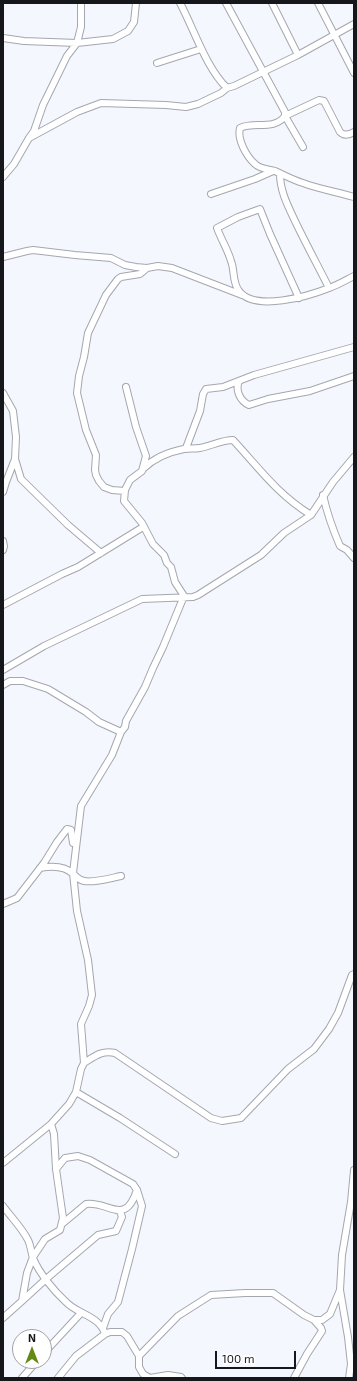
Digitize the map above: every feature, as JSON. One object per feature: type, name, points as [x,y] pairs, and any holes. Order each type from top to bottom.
[{"type":"street","points":[[3,177],[14,164],[34,131],[43,105],[67,56],[77,42],[81,27],[81,3]]},
{"type":"street","points":[[3,38],[24,41],[77,42],[113,39],[128,31],[134,22],[136,3]]},
{"type":"street","points":[[180,3],[201,49],[227,88]]},
{"type":"street","points":[[226,3],[282,106],[285,116],[303,147]]},
{"type":"street","points":[[272,3],[298,54]]},
{"type":"street","points":[[318,3],[354,73]]},
{"type":"street","points":[[29,138],[77,112],[101,103],[186,107],[198,104],[354,24]]},
{"type":"street","points":[[157,63],[201,49]]},
{"type":"street","points":[[354,132],[347,135],[340,132],[324,101],[319,100],[285,116],[273,124],[245,125],[240,128],[239,133],[241,143],[255,164],[264,169],[273,171],[304,184],[354,197]]},
{"type":"street","points":[[211,194],[273,171]]},
{"type":"street","points":[[280,174],[283,195],[329,288]]},
{"type":"street","points":[[242,295],[235,284],[231,260],[217,228],[238,217],[260,209],[299,298]]},
{"type":"street","points":[[3,258],[27,250],[33,250],[111,258],[125,265],[136,267],[147,268],[163,266],[172,268],[249,299],[258,301],[299,298],[329,288],[354,276]]},
{"type":"street","points":[[125,491],[112,490],[104,487],[96,475],[96,455],[86,430],[77,393],[88,333],[103,300],[118,279],[121,277],[140,274],[147,268]]},
{"type":"street","points":[[186,448],[200,412],[202,394],[206,389],[224,387],[276,368],[354,347]]},
{"type":"street","points":[[239,381],[237,384],[240,397],[245,404],[249,405],[268,399],[310,391],[354,376]]},
{"type":"street","points":[[126,387],[136,427],[146,456],[142,470]]},
{"type":"street","points":[[3,393],[13,411],[16,437],[15,459],[3,492]]},
{"type":"street","points":[[184,596],[175,582],[171,567],[167,563],[164,555],[153,544],[144,527],[124,501],[125,491],[130,480],[147,465],[163,455],[186,448],[200,448],[233,440],[279,491],[294,505],[310,515]]},
{"type":"street","points":[[3,670],[44,646],[142,599],[184,596],[193,597],[198,595],[261,555],[284,533],[310,515],[323,495],[354,457]]},
{"type":"street","points":[[15,459],[21,479],[26,485],[68,525],[101,553]]},
{"type":"street","points":[[323,495],[328,516],[333,525],[340,546],[347,550],[354,558]]},
{"type":"street","points":[[3,606],[78,567],[144,527]]},
{"type":"street","points":[[3,541],[3,550]]},
{"type":"street","points":[[84,1063],[81,1024],[92,995],[88,960],[77,910],[73,873],[81,806],[112,755],[121,732],[125,728],[126,721],[146,687],[184,596]]},
{"type":"street","points":[[3,685],[10,681],[23,681],[48,689],[86,712],[99,722],[121,732]]},
{"type":"street","points":[[3,904],[17,898],[40,868],[57,842],[69,828],[71,830],[75,850]]},
{"type":"street","points":[[40,868],[49,866],[61,867],[73,873],[76,878],[84,881],[122,876]]},
{"type":"street","points":[[3,1163],[51,1124],[69,1104],[76,1092],[81,1069],[84,1063],[98,1054],[107,1052],[115,1053],[211,1118],[222,1121],[240,1118],[288,1069],[314,1049],[329,1029],[338,1013],[352,975],[354,974]]},
{"type":"street","points":[[76,1092],[120,1118],[175,1154]]},
{"type":"street","points":[[32,1257],[45,1239],[60,1230],[63,1218],[56,1169],[54,1134],[51,1124]]},
{"type":"street","points":[[56,1169],[65,1158],[78,1156],[90,1160],[133,1184],[138,1190],[142,1206],[118,1302],[108,1314],[104,1331],[76,1356],[58,1378]]},
{"type":"street","points":[[349,1378],[352,1361],[340,1290],[342,1256],[351,1202],[354,1170]]},
{"type":"street","points":[[62,1224],[86,1204],[101,1205],[120,1211],[128,1206],[138,1190]]},
{"type":"street","points":[[3,1206],[28,1240],[32,1248],[32,1257],[27,1273],[22,1301]]},
{"type":"street","points":[[3,1318],[98,1235],[116,1230],[122,1217],[120,1211]]},
{"type":"street","points":[[32,1257],[46,1279],[66,1303],[81,1313],[94,1319],[104,1331],[122,1332],[127,1336],[139,1356],[139,1367],[143,1374],[150,1378],[168,1375],[182,1378]]},
{"type":"street","points":[[139,1356],[178,1316],[211,1296],[245,1293],[273,1293],[304,1316],[314,1320],[322,1320],[330,1314],[340,1290]]},
{"type":"street","points":[[52,1344],[81,1313]]},
{"type":"street","points":[[294,1378],[322,1331],[314,1320]]},
{"type":"street","points":[[22,1378],[30,1369]]}]
